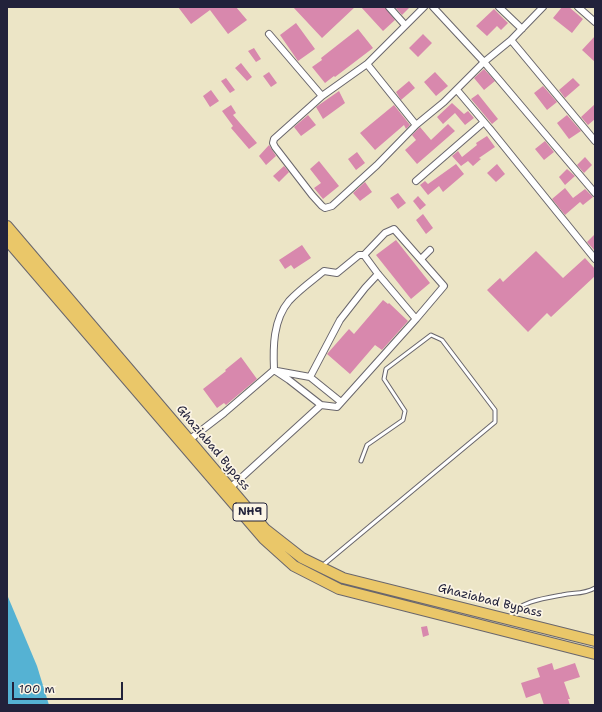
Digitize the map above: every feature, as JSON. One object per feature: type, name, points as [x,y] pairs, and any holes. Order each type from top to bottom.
[{"type":"highway","name":"Ghaziabad Bypass","points":[[7,226],[264,539],[294,566],[339,589],[595,654]]},
{"type":"highway","name":"Ghaziabad Bypass","points":[[7,240],[156,407],[189,440],[265,529],[302,558],[343,578],[595,641]]},
{"type":"street","points":[[389,7],[406,25]]},
{"type":"street","points":[[424,7],[367,64],[322,96],[278,134],[273,143],[312,195],[325,208],[332,206],[377,165],[416,125],[457,90],[484,62],[511,40],[543,7]]},
{"type":"street","points":[[433,7],[484,62],[595,193]]},
{"type":"street","points":[[499,7],[522,29]]},
{"type":"street","points":[[578,7],[595,22]]},
{"type":"street","points":[[269,34],[322,96]]},
{"type":"street","points":[[511,40],[595,141]]},
{"type":"street","points":[[367,64],[416,125]]},
{"type":"street","points":[[457,90],[595,259]]},
{"type":"street","points":[[416,181],[484,122]]},
{"type":"street","points":[[394,229],[444,286],[337,407],[321,405],[274,370],[273,351],[275,337],[279,320],[288,302],[324,270],[337,273],[359,255],[364,255],[385,233],[394,229]]},
{"type":"street","points":[[421,259],[430,250]]},
{"type":"street","points":[[364,255],[416,319]]},
{"type":"street","points":[[310,377],[340,320],[378,274]]},
{"type":"street","points":[[274,370],[310,377],[341,402]]},
{"type":"street","points":[[189,440],[224,413],[274,370]]},
{"type":"street","points":[[230,488],[321,405]]},
{"type":"lane","points":[[321,567],[495,422],[495,410],[442,340],[431,335],[386,369],[384,379],[405,410],[403,420],[367,445],[361,461]]},
{"type":"lane","points":[[508,620],[515,609],[523,605],[563,594],[583,593],[595,588]]},
{"type":"water","points":[[8,597],[37,666],[49,705],[7,705]]},
{"type":"building","points":[[178,7],[236,7],[247,20],[228,34],[210,10],[191,24]]},
{"type":"building","points":[[293,7],[355,7],[322,38]]},
{"type":"building","points":[[361,7],[385,7],[395,20],[383,31]]},
{"type":"building","points":[[395,7],[410,7],[402,15]]},
{"type":"building","points":[[562,7],[569,7],[583,19],[572,33],[553,18]]},
{"type":"building","points":[[494,9],[508,23],[501,30],[497,26],[487,36],[476,26]]},
{"type":"building","points":[[296,23],[315,49],[298,61],[280,35]]},
{"type":"building","points":[[358,29],[373,48],[325,83],[312,67],[322,60],[321,58]]},
{"type":"building","points":[[423,34],[432,43],[418,57],[409,48]]},
{"type":"building","points":[[595,36],[595,62],[582,50]]},
{"type":"building","points":[[254,48],[261,59],[256,62],[248,51]]},
{"type":"building","points":[[241,63],[252,77],[247,81],[235,68]]},
{"type":"building","points":[[484,69],[495,81],[484,90],[474,78]]},
{"type":"building","points":[[269,72],[277,83],[271,87],[263,76]]},
{"type":"building","points":[[435,72],[448,86],[436,96],[424,82]]},
{"type":"building","points":[[226,78],[235,90],[230,93],[221,81]]},
{"type":"building","points":[[573,78],[580,85],[565,98],[559,90]]},
{"type":"building","points":[[409,81],[415,88],[401,100],[396,92]]},
{"type":"building","points":[[543,86],[557,102],[547,110],[534,93]]},
{"type":"building","points":[[211,90],[219,101],[210,107],[203,96]]},
{"type":"building","points":[[339,91],[345,103],[323,119],[316,107]]},
{"type":"building","points":[[478,94],[498,119],[492,124],[471,99]]},
{"type":"building","points":[[452,103],[464,114],[468,111],[474,118],[465,125],[455,113],[443,124],[437,117]]},
{"type":"building","points":[[595,104],[595,119],[588,125],[581,117]]},
{"type":"building","points":[[231,105],[236,113],[233,115],[257,143],[249,149],[231,128],[233,126],[222,111]]},
{"type":"building","points":[[394,105],[410,125],[406,129],[404,125],[375,150],[360,133]]},
{"type":"building","points":[[308,115],[316,125],[301,136],[294,127]]},
{"type":"building","points":[[567,115],[581,131],[569,139],[557,123]]},
{"type":"building","points":[[448,124],[455,131],[417,164],[405,150],[416,140],[412,135],[420,127],[431,140]]},
{"type":"building","points":[[487,136],[495,147],[479,158],[481,159],[473,166],[468,161],[461,166],[452,156],[458,151],[462,157],[477,145],[476,143]]},
{"type":"building","points":[[545,141],[554,152],[544,160],[535,149]]},
{"type":"building","points":[[269,145],[276,156],[266,165],[259,156]]},
{"type":"building","points":[[357,152],[365,163],[356,170],[348,159]]},
{"type":"building","points":[[585,157],[592,165],[584,173],[577,165]]},
{"type":"building","points":[[319,161],[339,186],[323,199],[314,188],[321,183],[310,169]]},
{"type":"building","points":[[456,164],[464,174],[443,192],[439,186],[428,195],[420,185],[425,181],[428,184]]},
{"type":"building","points":[[497,164],[505,174],[496,182],[487,173]]},
{"type":"building","points":[[284,166],[289,172],[279,182],[273,176]]},
{"type":"building","points":[[567,169],[575,176],[565,185],[559,177]]},
{"type":"building","points":[[365,182],[372,192],[360,201],[353,193]]},
{"type":"building","points":[[565,188],[573,198],[585,189],[593,197],[583,205],[580,202],[565,215],[552,199]]},
{"type":"building","points":[[398,193],[406,203],[398,209],[390,198]]},
{"type":"building","points":[[418,196],[426,205],[420,210],[413,201]]},
{"type":"building","points":[[423,214],[433,228],[426,234],[416,220]]},
{"type":"building","points":[[595,234],[595,251],[587,242]]},
{"type":"building","points":[[396,240],[430,283],[411,299],[376,255]]},
{"type":"building","points":[[302,245],[311,258],[294,269],[291,265],[285,269],[279,260]]},
{"type":"building","points":[[536,251],[563,278],[585,258],[595,269],[595,276],[551,317],[547,313],[528,332],[487,290],[500,278],[503,282]]},
{"type":"building","points":[[383,300],[388,304],[389,303],[408,321],[382,350],[375,345],[350,374],[327,354],[349,329],[354,334]]},
{"type":"building","points":[[241,357],[257,379],[226,405],[224,403],[217,408],[203,389]]},
{"type":"building","points":[[427,626],[429,635],[423,637],[421,627]]},
{"type":"building","points":[[552,663],[554,670],[575,663],[580,677],[564,682],[570,699],[568,699],[570,705],[544,705],[540,693],[526,698],[521,683],[540,677],[537,668]]}]
